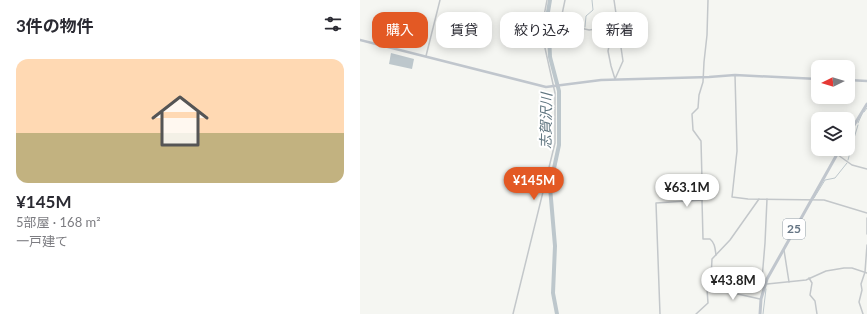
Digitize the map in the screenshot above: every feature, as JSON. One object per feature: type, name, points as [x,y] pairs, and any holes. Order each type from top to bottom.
[{"type":"main road","points":[[855,124],[867,104]]},
{"type":"main road","name":"25","points":[[760,314],[761,299],[765,283],[782,249],[835,156]]},
{"type":"street","points":[[426,57],[440,0]]},
{"type":"street","points":[[545,12],[547,0]]},
{"type":"street","points":[[562,12],[565,0]]},
{"type":"street","points":[[614,0],[616,12]]},
{"type":"street","points":[[708,0],[704,77],[699,96],[698,108],[692,114],[694,130],[701,141],[703,239],[710,239],[712,241],[715,245],[716,255]]},
{"type":"street","points":[[360,40],[539,86],[555,86],[615,79],[735,75],[811,79]]},
{"type":"street","points":[[513,314],[555,143],[555,86],[547,57],[546,48]]},
{"type":"street","points":[[609,48],[610,63],[615,79]]},
{"type":"street","points":[[615,79],[623,61],[621,48]]},
{"type":"street","points":[[735,75],[737,151],[732,197],[742,199],[811,199],[830,201],[867,214]]},
{"type":"street","points":[[855,80],[867,81]]},
{"type":"street","points":[[839,156],[852,165],[867,169]]},
{"type":"street","points":[[696,314],[708,303],[707,289],[711,278],[711,260],[730,240],[759,199]]},
{"type":"street","points":[[767,199],[762,279],[765,283],[789,282],[809,278],[826,271],[844,268],[852,268],[866,272]]},
{"type":"street","points":[[660,314],[656,203],[702,200]]},
{"type":"street","points":[[867,218],[867,234]]},
{"type":"street","points":[[863,314],[859,302],[862,290],[861,284],[866,272],[867,245]]},
{"type":"street","points":[[782,249],[785,251],[789,282]]},
{"type":"street","points":[[809,278],[812,283],[810,295],[815,301],[817,314]]},
{"type":"street","points":[[707,289],[761,299]]},
{"type":"shaded area","points":[[391,53],[414,59],[412,69],[389,64]]},
{"type":"waterway","name":"志賀沢川","points":[[550,0],[548,12],[550,57],[559,91],[559,145],[550,187],[555,246],[553,293],[557,314]]},
{"type":"waterway","points":[[585,27],[586,16],[593,10],[592,0]]},
{"type":"waterway","points":[[864,112],[867,108]]},
{"type":"waterway","points":[[858,123],[862,114]]},
{"type":"waterway","points":[[855,135],[858,125]]},
{"type":"waterway","points":[[848,160],[849,156]]},
{"type":"waterway","points":[[814,198],[825,180],[835,178],[847,163]]},
{"type":"waterway","points":[[763,314],[766,289]]}]
